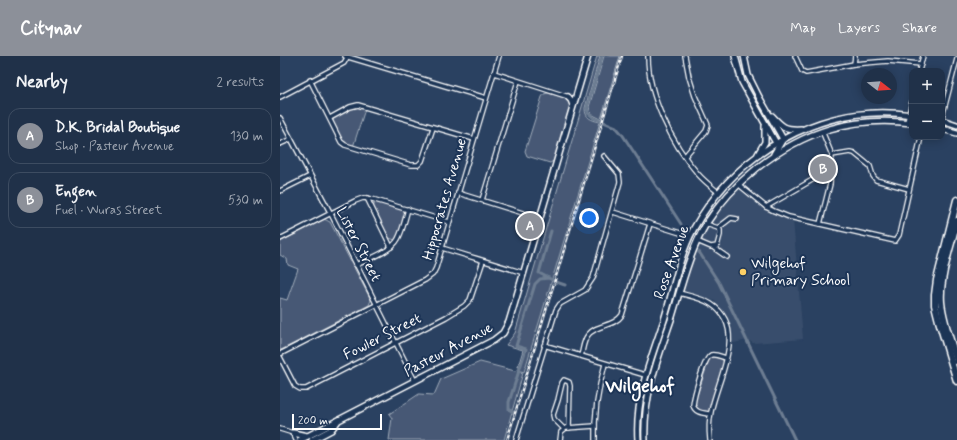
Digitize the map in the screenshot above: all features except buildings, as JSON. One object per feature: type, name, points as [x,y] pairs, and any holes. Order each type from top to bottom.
[{"type":"highway","points":[[957,200],[956,212],[939,284],[942,325],[954,359],[957,381]]},
{"type":"highway","points":[[939,284],[957,221]]},
{"type":"street","points":[[280,97],[344,63],[347,56],[486,98]]},
{"type":"street","name":"Hippocrates Avenue","points":[[280,354],[430,277],[436,268],[499,56]]},
{"type":"street","name":"Pasteur Avenue","points":[[300,440],[330,423],[338,421],[494,340],[503,333],[507,326],[524,273],[588,56]]},
{"type":"street","points":[[648,56],[650,79],[660,111],[669,132],[698,174],[720,192],[728,196]]},
{"type":"street","points":[[685,56],[689,77],[695,96],[708,125],[706,131],[685,156]]},
{"type":"street","points":[[793,143],[780,142],[765,122],[742,82],[735,56],[743,56],[748,75],[759,98],[767,110],[782,126],[790,129],[802,129]]},
{"type":"street","points":[[795,56],[801,68],[806,73],[854,64],[888,61],[921,64]]},
{"type":"street","points":[[854,64],[855,56]]},
{"type":"street","points":[[888,61],[889,56]]},
{"type":"street","points":[[920,68],[923,56]]},
{"type":"street","points":[[945,105],[957,59]]},
{"type":"street","points":[[494,73],[575,100]]},
{"type":"street","points":[[310,80],[341,142],[345,145],[411,165],[418,165],[422,161],[433,128]]},
{"type":"street","points":[[482,200],[518,81]]},
{"type":"street","points":[[568,97],[573,106]]},
{"type":"street","points":[[330,118],[350,107],[358,105],[474,139]]},
{"type":"street","points":[[767,110],[780,142],[774,155]]},
{"type":"street","name":"Rose Avenue","points":[[638,440],[638,415],[645,373],[690,236],[714,198],[734,176],[753,159],[802,129],[849,116],[888,113],[909,115]]},
{"type":"street","name":"Lister Street","points":[[280,118],[331,214],[415,381]]},
{"type":"street","points":[[945,121],[957,124]]},
{"type":"street","points":[[753,159],[765,142],[765,122]]},
{"type":"street","name":"Rose Avenue","points":[[645,440],[646,404],[679,293],[698,240],[706,224],[722,202],[737,185],[774,155],[793,143],[822,131],[845,125],[868,122],[909,123]]},
{"type":"street","points":[[945,130],[957,133]]},
{"type":"street","points":[[820,224],[830,184],[832,155],[822,131]]},
{"type":"street","points":[[280,144],[291,139]]},
{"type":"street","points":[[727,183],[737,185],[766,207],[789,217],[895,241],[899,235],[919,140]]},
{"type":"street","points":[[832,155],[850,152],[854,153],[870,166],[876,180],[909,189]]},
{"type":"street","points":[[516,440],[553,314],[558,306],[568,299],[580,294],[591,283],[613,212],[620,179],[616,170],[604,156]]},
{"type":"street","points":[[766,207],[831,170]]},
{"type":"street","points":[[280,191],[310,176]]},
{"type":"street","points":[[734,176],[737,185]]},
{"type":"street","points":[[458,193],[539,218]]},
{"type":"street","points":[[366,198],[391,247]]},
{"type":"street","points":[[280,240],[359,199],[366,198],[450,222]]},
{"type":"street","points":[[714,198],[722,202]]},
{"type":"street","points":[[356,265],[391,247],[399,238],[408,209]]},
{"type":"street","points":[[613,212],[690,236],[714,248],[727,257]]},
{"type":"street","points":[[718,228],[731,218],[737,219]]},
{"type":"street","points":[[581,356],[586,338],[593,330],[616,321],[622,315],[650,224]]},
{"type":"street","points":[[706,224],[718,228]]},
{"type":"street","points":[[714,248],[717,246],[720,235],[720,230],[718,228]]},
{"type":"street","points":[[690,236],[698,240]]},
{"type":"street","points":[[442,248],[524,273]]},
{"type":"street","name":"Fowler Street","points":[[280,357],[295,386],[299,389],[304,389],[395,343],[467,304],[472,297],[483,260]]},
{"type":"street","points":[[674,285],[679,293]]},
{"type":"street","points":[[671,296],[679,293],[711,304],[722,313],[730,334],[726,358],[710,414],[710,440]]},
{"type":"street","points":[[544,345],[605,364],[645,373],[654,373]]},
{"type":"street","points":[[710,414],[696,410],[693,405],[706,361],[710,356],[715,355],[726,358]]},
{"type":"street","points":[[595,440],[598,391],[605,364]]},
{"type":"street","points":[[564,429],[554,419],[553,415],[564,380],[569,382],[570,386],[569,428]]},
{"type":"street","points":[[643,382],[651,384]]},
{"type":"street","name":"Pasteur Avenue","points":[[312,440],[330,430],[338,421]]},
{"type":"street","points":[[560,440],[561,432],[564,429],[595,426]]},
{"type":"street","points":[[280,429],[307,436]]},
{"type":"street","points":[[293,433],[296,440]]},
{"type":"shaded area","points":[[597,56],[600,56],[585,111],[589,118],[600,122],[524,372],[517,370],[523,350],[506,345],[515,333]]},
{"type":"shaded area","points":[[604,56],[620,56],[601,119],[591,114],[589,107]]},
{"type":"shaded area","points":[[548,93],[565,99],[571,107],[555,160],[550,163],[527,156],[525,151],[542,97],[544,94]]},
{"type":"shaded area","points":[[356,107],[365,109],[353,147],[343,141],[332,123],[334,117]]},
{"type":"shaded area","name":"Wilgehof Primary School","points":[[737,188],[769,213],[793,220],[803,339],[753,343],[748,340],[733,343],[728,319],[715,301],[683,291],[696,252],[705,232],[713,218]]},
{"type":"shaded area","points":[[375,202],[404,211],[405,215],[395,240],[389,238],[373,208]]},
{"type":"shaded area","points":[[324,219],[330,222],[371,300],[369,305],[280,350],[280,298],[287,300],[298,269],[288,265],[287,259],[280,255],[280,242]]},
{"type":"shaded area","points":[[711,357],[722,359],[724,363],[710,411],[702,412],[696,408],[694,404]]},
{"type":"shaded area","points":[[480,362],[523,373],[504,440],[389,440],[392,418],[389,414],[419,394],[434,395],[441,379]]},
{"type":"waterway","points":[[602,56],[587,107],[588,113],[594,118],[616,127],[622,134],[681,224]]},
{"type":"waterway","points":[[551,231],[539,273],[565,285]]},
{"type":"waterway","points":[[699,252],[719,283],[795,440]]},
{"type":"waterway","points":[[514,413],[509,409],[509,402],[526,349],[516,346],[535,284],[540,279],[549,278]]},
{"type":"railway","points":[[507,440],[622,56]]},
{"type":"place","name":"Engen","points":[[823,169]]},
{"type":"place","name":"D.K. Bridal Boutique","points":[[530,226]]},
{"type":"place","name":"Wilgehof Primary School","points":[[743,272]]},
{"type":"district","name":"Wilgehof","points":[[640,385]]}]
